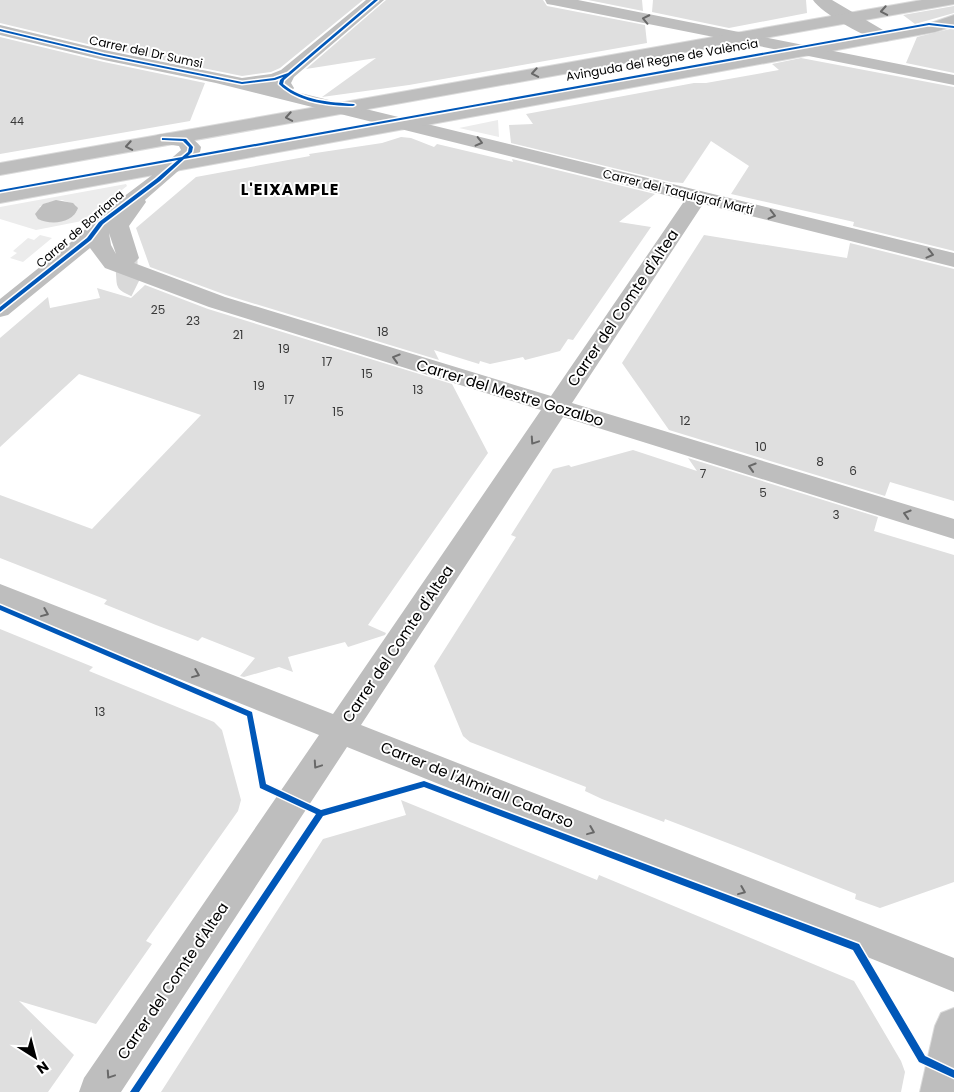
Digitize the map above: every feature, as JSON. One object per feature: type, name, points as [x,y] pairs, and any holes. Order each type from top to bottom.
[{"type":"street","points":[[287,74],[376,0]]},
{"type":"street","points":[[553,0],[954,80]]},
{"type":"street","points":[[821,0],[847,18],[882,37]]},
{"type":"street","name":"Avinguda del Regne de València","points":[[0,168],[354,108],[950,0]]},
{"type":"street","name":"Avinguda del Regne de València","points":[[0,196],[882,37],[935,27],[954,20]]},
{"type":"street","name":"Carrer del Dr Sumsi","points":[[0,30],[223,80],[252,83],[275,79],[287,74]]},
{"type":"street","points":[[903,69],[886,61],[886,57],[898,38],[909,32]]},
{"type":"street","name":"Avinguda del Regne de València","points":[[287,74],[281,84],[293,93],[354,108],[402,124]]},
{"type":"street","name":"Avinguda del Regne de València","points":[[223,80],[354,108]]},
{"type":"street","name":"Carrer del Taquígraf Martí","points":[[402,124],[954,260]]},
{"type":"street","name":"Carrer de Borriana","points":[[0,310],[89,239],[101,223],[146,190],[190,152],[191,147],[184,140],[164,139]]},
{"type":"street","points":[[128,258],[118,223],[146,190]]},
{"type":"street","name":"Carrer del Comte d'Altea","points":[[98,1092],[697,197]]},
{"type":"street","name":"Carrer del Mestre Gozalbo","points":[[101,223],[98,232],[99,244],[103,255],[113,263],[217,302],[556,408],[954,529]]},
{"type":"street","points":[[137,285],[199,303],[217,302]]},
{"type":"street","name":"Carrer de l'Almirall Cadarso","points":[[0,595],[954,974]]},
{"type":"street","points":[[939,1092],[952,1042]]},
{"type":"shaded area","points":[[498,120],[499,137],[459,128]]},
{"type":"shaded area","points":[[126,184],[127,186],[82,221],[36,230],[0,219],[0,207]],"holes":[[[62,200],[76,205],[77,212],[39,207],[49,202]]]},
{"type":"shaded area","points":[[56,200],[73,203],[78,208],[71,217],[61,222],[49,222],[38,219],[35,214],[43,204]]},
{"type":"shaded area","points":[[40,235],[52,238],[23,262],[10,258],[17,253],[13,251],[28,238],[34,240]]},
{"type":"building","points":[[0,0],[363,0],[280,68],[271,72],[242,76],[104,48],[0,23]]},
{"type":"building","points":[[386,0],[543,0],[547,6],[645,25],[647,43],[409,85],[322,97],[376,58],[306,69]]},
{"type":"building","points":[[588,0],[642,0],[643,11]]},
{"type":"building","points":[[653,0],[806,0],[807,13],[729,28],[652,12]]},
{"type":"building","points":[[954,6],[954,13],[915,24],[903,15]]},
{"type":"building","points":[[954,28],[954,73],[906,63],[917,37]]},
{"type":"building","points":[[0,37],[104,62],[205,83],[190,121],[0,154]]},
{"type":"building","points":[[801,58],[954,87],[954,251],[853,226],[854,222],[731,194],[749,166],[711,141],[683,183],[671,182],[511,143],[509,125],[533,124],[526,114],[694,83],[706,83],[779,70],[772,64]]},
{"type":"building","points":[[401,137],[411,138],[434,147],[437,144],[513,162],[512,159],[655,194],[619,222],[651,227],[573,340],[568,339],[560,351],[525,360],[523,357],[490,364],[480,361],[479,364],[434,350],[439,360],[226,295],[150,267],[136,228],[196,177],[310,156],[309,154],[382,143]]},
{"type":"building","points":[[704,235],[847,258],[850,243],[954,269],[954,501],[890,482],[885,496],[669,430],[622,363]]},
{"type":"building","points":[[145,285],[208,309],[452,384],[488,453],[368,625],[386,633],[385,635],[348,647],[345,642],[288,657],[293,672],[279,667],[244,677],[240,676],[255,658],[202,637],[198,641],[156,625],[104,604],[107,600],[0,558],[0,495],[92,529],[201,415],[79,374],[0,447],[0,338],[48,297],[50,308],[100,298],[97,288],[131,298]]},
{"type":"building","points":[[633,450],[697,471],[688,458],[878,517],[874,531],[954,555],[954,882],[880,908],[855,899],[856,894],[738,847],[665,819],[664,822],[602,799],[585,791],[586,787],[470,742],[463,736],[434,666],[516,537],[511,535],[553,469],[569,465],[571,467]]},
{"type":"building","points":[[0,629],[93,667],[89,671],[214,722],[222,730],[241,800],[238,811],[146,941],[152,944],[96,1024],[19,1001],[74,1055],[48,1092],[0,1092]]},
{"type":"building","points":[[401,800],[597,880],[599,875],[854,981],[901,1061],[905,1072],[901,1092],[161,1092],[323,839],[406,815]]},
{"type":"tunnel","points":[[128,258],[128,267]]},
{"type":"tunnel","points":[[128,267],[129,281],[137,285]]},
{"type":"cycle path","points":[[353,105],[336,104],[304,97],[281,84],[282,80],[376,0]]},
{"type":"cycle path","points":[[0,191],[929,24],[954,27]]},
{"type":"cycle path","points":[[0,30],[104,55],[242,83],[275,79],[287,74]]},
{"type":"cycle path","points":[[0,310],[89,239],[101,223],[158,180],[190,152],[191,147],[184,140],[164,139]]},
{"type":"cycle path","points":[[0,607],[250,714],[263,786],[321,813]]},
{"type":"cycle path","points":[[134,1092],[321,813],[424,784],[856,947],[922,1059],[954,1074]]},
{"type":"district","name":"L'EIXAMPLE","points":[[290,189]]}]
